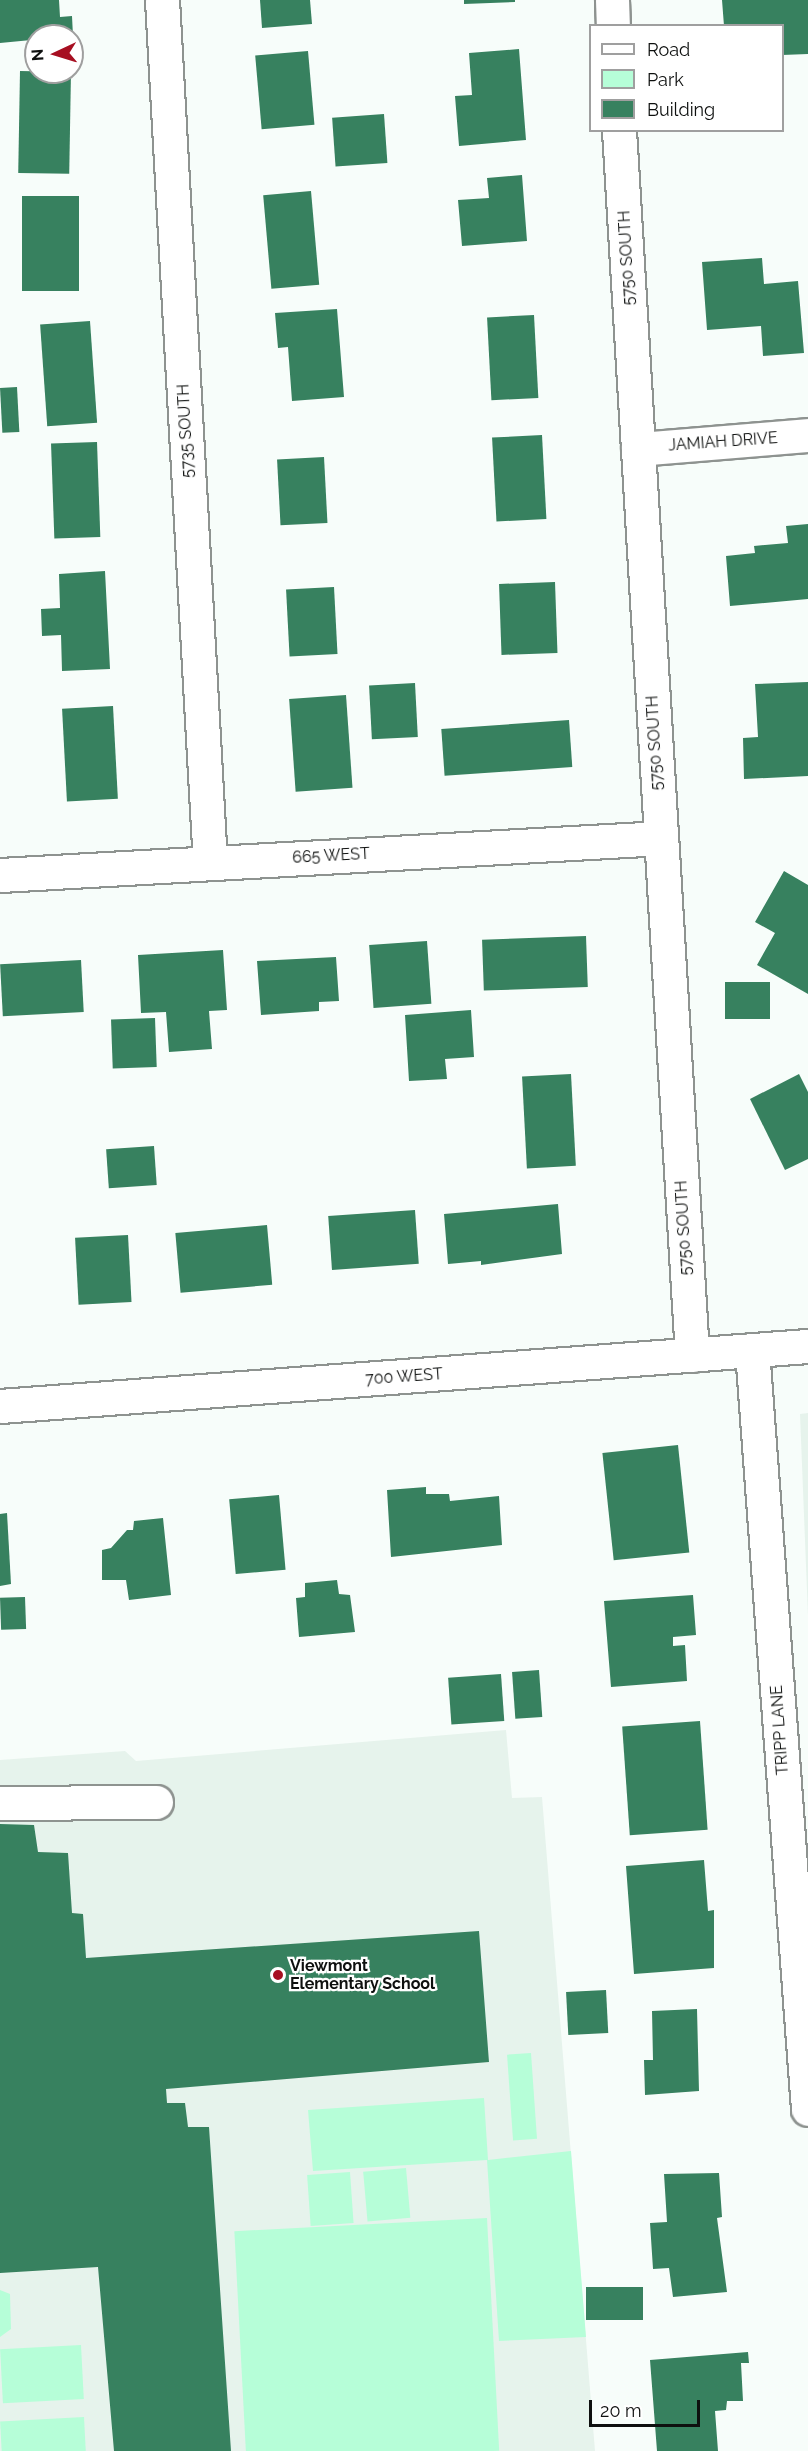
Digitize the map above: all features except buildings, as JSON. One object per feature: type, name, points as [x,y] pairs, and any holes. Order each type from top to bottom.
[{"type":"street","name":"5735 SOUTH","points":[[162,0],[210,863]]},
{"type":"street","points":[[612,0],[613,24]]},
{"type":"street","name":"5750 SOUTH","points":[[620,132],[692,1355]]},
{"type":"street","name":"JAMIAH DRIVE","points":[[638,449],[808,435]]},
{"type":"street","name":"665 WEST","points":[[0,875],[661,838]]},
{"type":"street","name":"700 WEST","points":[[0,1406],[808,1346]]},
{"type":"street","name":"TRIPP LANE","points":[[752,1350],[801,1933],[808,2109]]},
{"type":"street","points":[[0,1803],[156,1802]]},
{"type":"shaded area","points":[[808,1413],[808,1616],[800,1414]]},
{"type":"shaded area","name":"Viewmont Elementary School","points":[[506,1730],[512,1798],[542,1797],[595,2451],[0,2451],[0,1760],[125,1751],[136,1761]]},
{"type":"green space","points":[[531,2053],[537,2139],[513,2140],[507,2055]]},
{"type":"green space","points":[[484,2098],[488,2160],[571,2151],[586,2337],[499,2341],[487,2160],[313,2171],[308,2110]]},
{"type":"green space","points":[[406,2168],[410,2218],[368,2222],[363,2172]]},
{"type":"green space","points":[[350,2172],[354,2223],[311,2226],[307,2175]]},
{"type":"green space","points":[[487,2218],[499,2451],[246,2451],[234,2231]]},
{"type":"green space","points":[[0,2290],[10,2294],[11,2329],[0,2337]]},
{"type":"green space","points":[[81,2345],[84,2399],[3,2403],[0,2349]]},
{"type":"green space","points":[[84,2417],[86,2451],[2,2451],[0,2421]]},
{"type":"place","name":"Viewmont Elementary School","points":[[278,1975]]}]
